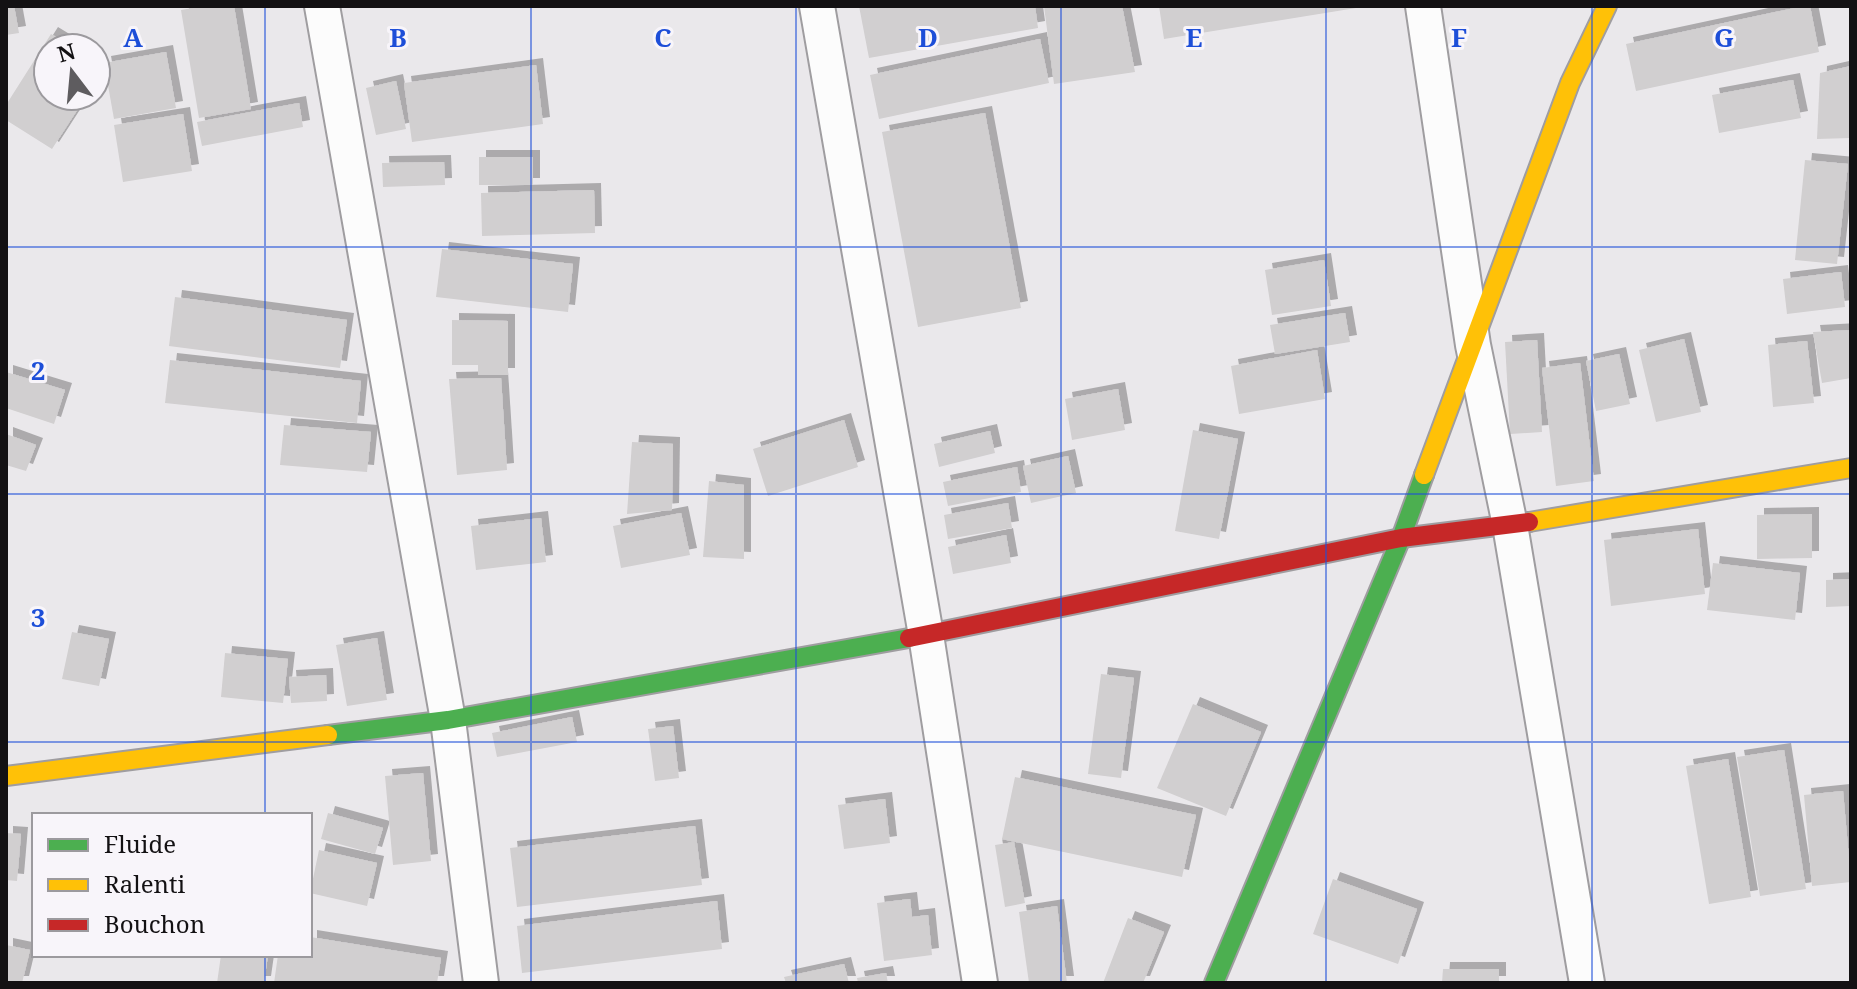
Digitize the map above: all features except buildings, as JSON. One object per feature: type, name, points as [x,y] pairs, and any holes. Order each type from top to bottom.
[{"type":"street","points":[[322,6],[448,720],[481,983]]},
{"type":"street","points":[[817,6],[926,635],[980,983]]},
{"type":"street","points":[[1423,6],[1473,345],[1510,525],[1587,983]]},
{"type":"street","points":[[1214,983],[1401,538],[1570,83],[1607,6]]},
{"type":"street","points":[[6,776],[448,720],[926,635],[1401,538],[1510,525],[1851,468]]},
{"type":"traffic: fast","points":[[1214,983],[1401,538],[1424,475]]},
{"type":"traffic: fast","points":[[328,735],[448,720],[909,638]]},
{"type":"traffic: slow","points":[[1424,475],[1570,83],[1607,6]]},
{"type":"traffic: slow","points":[[1529,522],[1851,468]]},
{"type":"traffic: slow","points":[[6,776],[328,735]]},
{"type":"traffic: jam","points":[[909,638],[1401,538],[1529,522]]}]
